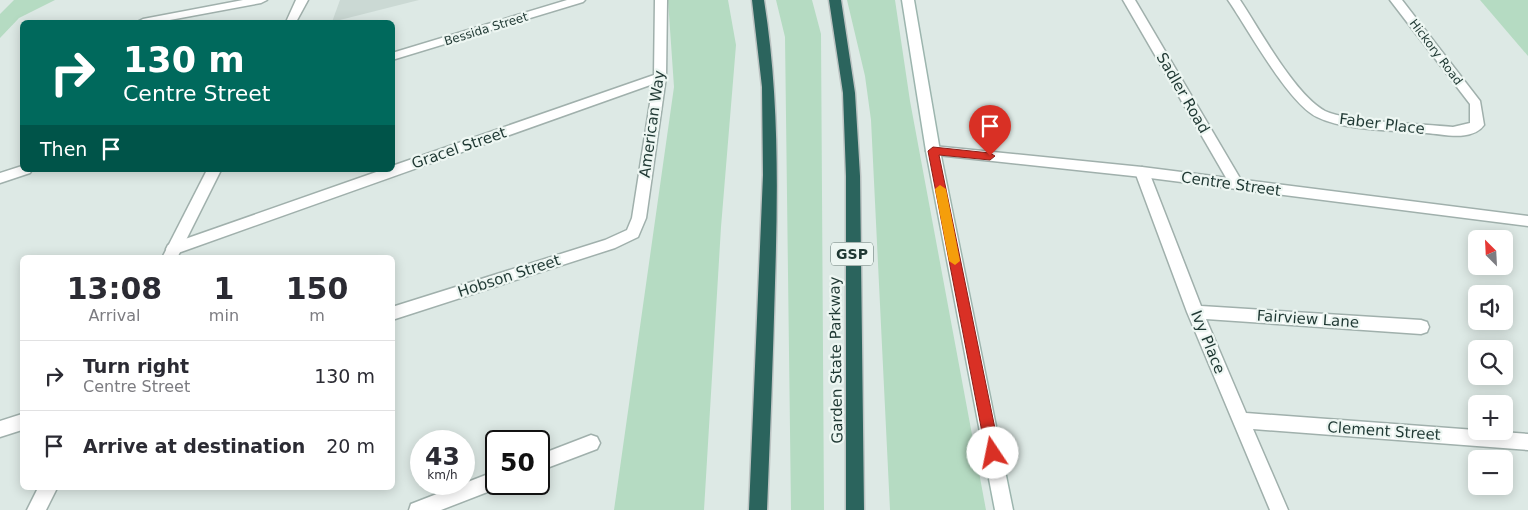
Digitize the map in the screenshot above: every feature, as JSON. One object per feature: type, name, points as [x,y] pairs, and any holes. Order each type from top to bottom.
[{"type":"highway","points":[[758,0],[763,28],[768,94],[770,177],[758,510]]},
{"type":"highway","name":"Garden State Parkway","points":[[835,0],[849,93],[853,176],[855,510]]},
{"type":"street","points":[[154,20],[261,0]]},
{"type":"street","points":[[291,20],[302,0]]},
{"type":"street","name":"Bessida Street","points":[[395,56],[579,0]]},
{"type":"street","points":[[908,0],[933,151],[1004,510]]},
{"type":"street","name":"Sadler Road","points":[[1128,0],[1237,185]]},
{"type":"street","name":"Faber Place","points":[[1234,0],[1302,101],[1323,115],[1349,121],[1453,131],[1468,130],[1477,125],[1476,104]]},
{"type":"street","name":"Hickory Road","points":[[1396,0],[1476,104]]},
{"type":"street","name":"American Way","points":[[626,238],[633,233],[639,218],[660,77],[661,2]]},
{"type":"street","name":"Gracel Street","points":[[171,253],[660,77]]},
{"type":"street","name":"Centre Street","points":[[933,151],[1142,172],[1528,221]]},
{"type":"street","points":[[0,178],[20,172]]},
{"type":"street","points":[[171,253],[213,172]]},
{"type":"street","name":"Ivy Place","points":[[1142,172],[1196,312],[1279,510]]},
{"type":"street","name":"Hobson Street","points":[[395,313],[626,238]]},
{"type":"street","name":"Fairview Lane","points":[[1196,312],[1421,326]]},
{"type":"street","name":"Clement Street","points":[[1240,420],[1528,442]]},
{"type":"street","points":[[0,429],[20,423]]},
{"type":"street","points":[[550,459],[591,443]]},
{"type":"street","points":[[418,510],[485,484]]},
{"type":"street","points":[[36,510],[47,490]]},
{"type":"shaded area","points":[[340,0],[419,0],[340,20],[333,20]]},
{"type":"green space","points":[[14,0],[55,0],[19,18],[0,38],[0,14]]},
{"type":"green space","points":[[668,0],[728,0],[736,45],[721,227],[704,510],[614,510],[674,87]]},
{"type":"green space","points":[[776,0],[812,0],[821,34],[824,510],[791,510],[785,37]]},
{"type":"green space","points":[[847,0],[895,0],[910,101],[986,510],[890,510],[871,120],[865,76]]},
{"type":"green space","points":[[1480,0],[1528,0],[1528,56]]},
{"type":"slow traffic","points":[[940,189],[955,261]]},
{"type":"route","points":[[990,156],[933,151],[993,453]]}]
